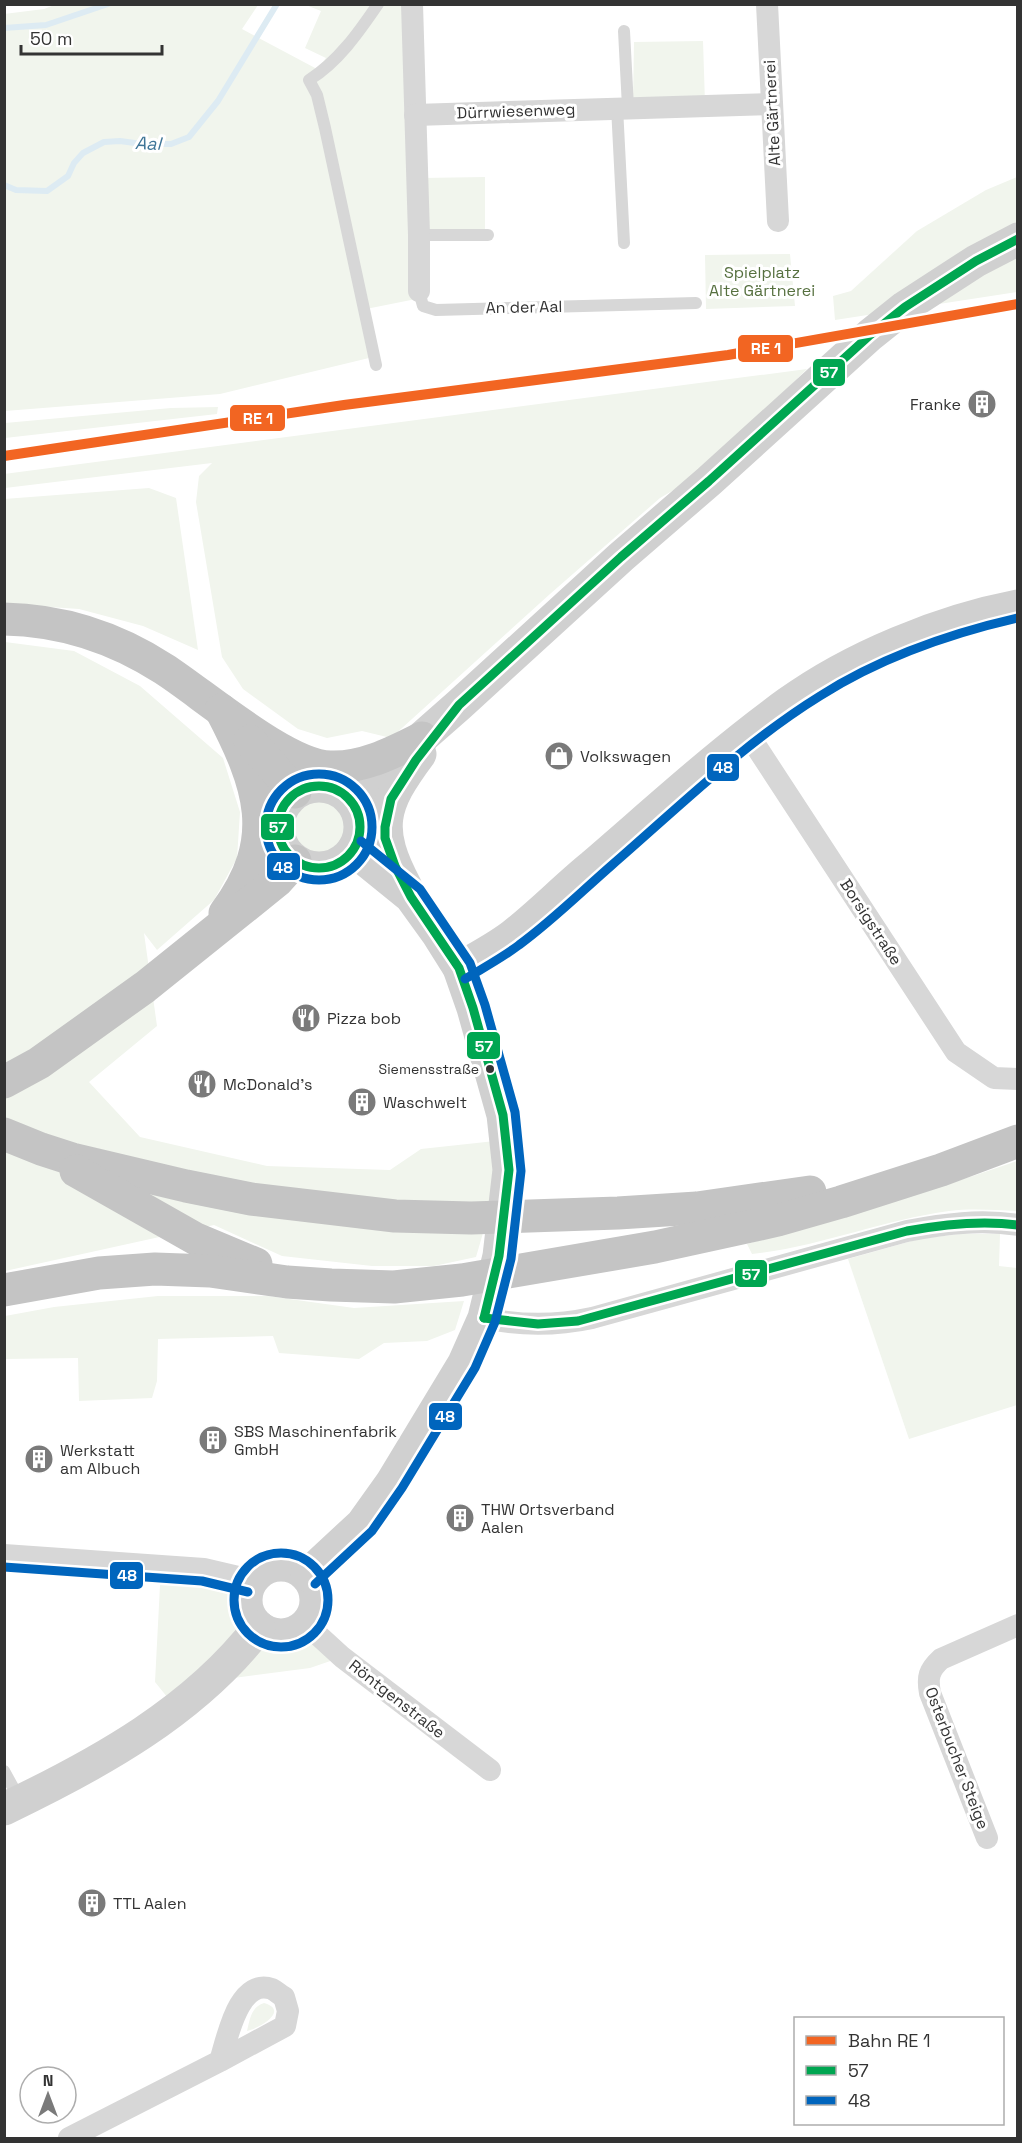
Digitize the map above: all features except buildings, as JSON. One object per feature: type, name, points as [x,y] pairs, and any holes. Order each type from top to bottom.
[{"type":"highway","points":[[4,619],[55,624],[84,631],[112,642],[164,669],[292,756],[312,765],[331,767],[364,762],[422,738]]},
{"type":"highway","points":[[220,709],[295,792]]},
{"type":"highway","points":[[192,951],[222,918],[241,892],[255,860],[258,834],[256,796],[247,765],[220,709]]},
{"type":"highway","points":[[4,1082],[39,1063],[192,951],[277,881],[295,861]]},
{"type":"highway","points":[[20,1140],[105,1167],[251,1199],[395,1216],[471,1218],[697,1208],[821,1190],[976,1156]]},
{"type":"highway","points":[[20,1140],[196,1239],[232,1256],[280,1273],[331,1285]]},
{"type":"highway","points":[[4,1290],[83,1275],[155,1269],[210,1271],[287,1282],[331,1285],[394,1287],[462,1280],[656,1247],[748,1227],[886,1188],[1017,1141]]},
{"type":"street","name":"An der Aal","points":[[412,4],[419,291]]},
{"type":"street","name":"Alte Gärtnerei","points":[[767,4],[777,221]]},
{"type":"street","name":"Dürrwiesenweg","points":[[415,115],[771,104]]},
{"type":"street","points":[[351,800],[833,367],[905,307],[976,261],[1017,239]]},
{"type":"street","points":[[459,968],[513,935],[583,873],[789,702],[833,675],[884,650],[928,632],[996,610],[1017,606]]},
{"type":"street","points":[[307,1575],[362,1524],[392,1482],[464,1363],[484,1318],[499,1256],[509,1170],[503,1115],[473,1008],[459,968],[438,933],[411,897],[389,851],[386,838],[387,812],[391,799],[401,781],[459,705]]},
{"type":"street","name":"Borsigstraße","points":[[748,734],[956,1052],[994,1078],[1017,1079]]},
{"type":"street","points":[[324,785],[334,788],[351,800],[356,807],[361,824],[358,842],[344,859],[333,866],[307,867],[295,861],[282,846],[277,827],[282,807],[295,792],[324,785]]},
{"type":"street","points":[[353,850],[411,897]]},
{"type":"street","points":[[484,1318],[512,1324],[566,1324],[907,1231],[951,1223],[1000,1222],[1017,1226]]},
{"type":"street","points":[[4,1555],[204,1569],[251,1580]]},
{"type":"street","points":[[278,1564],[294,1566],[307,1575],[314,1586],[317,1600],[314,1614],[294,1633],[281,1635],[268,1633],[250,1617],[246,1605],[246,1592],[251,1580],[262,1570],[278,1564]]},
{"type":"street","name":"Röntgenstraße","points":[[306,1624],[342,1657],[490,1770]]},
{"type":"street","name":"Osterbucher Steige","points":[[987,1838],[930,1693],[928,1680],[931,1668],[941,1659],[1017,1625]]},
{"type":"street","points":[[13,1805],[67,1779],[153,1726],[211,1681],[238,1655],[259,1627]]},
{"type":"street","points":[[69,2139],[220,2061]]},
{"type":"lane","points":[[375,365],[317,95],[309,80],[324,71],[336,59],[378,4]]},
{"type":"lane","points":[[624,31],[622,107],[624,243]]},
{"type":"lane","points":[[419,236],[488,235]]},
{"type":"lane","name":"An der Aal","points":[[419,291],[423,306],[436,310],[696,303]]},
{"type":"lane","points":[[4,1771],[13,1805]]},
{"type":"green space","points":[[57,4],[258,5],[242,29],[317,69],[326,58],[305,48],[321,11],[306,5],[405,5],[416,299],[361,310],[369,358],[220,394],[5,411],[4,14],[44,9]]},
{"type":"green space","points":[[703,41],[705,103],[633,102],[634,42]]},
{"type":"green space","points":[[485,177],[485,231],[423,232],[422,178]]},
{"type":"green space","points":[[1017,177],[1017,292],[835,320],[833,296],[851,291],[917,231],[986,190]]},
{"type":"green space","name":"Spielplatz Alte Gärtnerei","points":[[790,254],[795,306],[706,309],[705,255]]},
{"type":"green space","points":[[807,369],[698,476],[660,498],[391,738],[362,731],[327,738],[298,729],[243,689],[222,657],[196,502],[199,476],[212,463],[5,488],[4,474]]},
{"type":"green space","points":[[218,407],[217,414],[5,438],[5,423],[171,408]]},
{"type":"green space","points":[[149,488],[176,498],[198,650],[143,626],[79,609],[5,604],[4,499]]},
{"type":"green space","points":[[5,642],[74,651],[140,686],[223,758],[240,812],[237,858],[214,900],[157,950],[144,933],[157,1026],[89,1082],[140,1137],[267,1166],[390,1170],[421,1149],[495,1141],[497,1185],[476,1257],[434,1266],[372,1266],[282,1256],[214,1225],[5,1271]]},
{"type":"green space","points":[[318,800],[329,802],[338,808],[344,817],[346,828],[344,839],[338,848],[329,854],[318,856],[307,854],[298,848],[292,839],[290,828],[292,817],[298,808],[307,802]]},
{"type":"green space","points":[[1017,1161],[1017,1211],[974,1209],[924,1215],[777,1251],[752,1254],[747,1244],[973,1176]]},
{"type":"green space","points":[[960,1234],[1000,1234],[999,1266],[1017,1268],[1017,1405],[909,1439],[848,1259],[919,1239]]},
{"type":"green space","points":[[158,1296],[268,1296],[354,1308],[464,1301],[455,1330],[427,1341],[384,1343],[359,1359],[279,1353],[273,1336],[158,1339],[157,1381],[152,1398],[79,1401],[78,1358],[5,1359],[5,1316],[54,1307]]},
{"type":"green space","points":[[161,1566],[251,1580],[246,1594],[246,1603],[251,1618],[257,1624],[263,1629],[279,1634],[295,1632],[307,1625],[342,1657],[310,1668],[211,1681],[176,1708],[155,1682]]},
{"type":"green space","points":[[264,2003],[274,2010],[273,2015],[258,2027],[247,2031],[254,2010]]},
{"type":"waterway","points":[[4,28],[46,25],[108,4]]},
{"type":"waterway","name":"Aal","points":[[4,185],[16,190],[47,191],[68,176],[74,163],[83,153],[104,142],[171,144],[189,137],[218,101],[277,4]]},
{"type":"transit line","name":"57","points":[[484,1318],[499,1256],[509,1170],[503,1115],[473,1008],[459,968],[411,897],[395,866],[385,838],[391,799],[416,760],[459,705],[621,557],[709,481],[870,335],[905,307],[976,261],[1018,239]]},
{"type":"transit line","points":[[4,456],[344,405],[728,355],[1018,304]]},
{"type":"transit line","name":"48","points":[[465,979],[531,936],[687,798],[792,714],[843,682],[891,659],[940,640],[1018,618]]},
{"type":"transit line","name":"48","points":[[319,774],[339,778],[357,789],[368,807],[372,827],[368,847],[357,865],[339,876],[319,880],[299,876],[281,865],[270,847],[266,827],[270,807],[281,789],[299,778],[319,774]]},
{"type":"transit line","name":"57","points":[[311,786],[327,786],[342,793],[353,804],[360,819],[360,827],[357,843],[348,856],[327,868],[311,868],[296,861],[285,850],[278,835],[278,819],[285,804],[296,793],[311,786]]},
{"type":"transit line","name":"48","points":[[315,1584],[372,1531],[402,1488],[475,1368],[495,1322],[511,1259],[521,1171],[515,1112],[485,1005],[470,963],[420,889],[361,841]]},
{"type":"transit line","name":"57","points":[[484,1318],[538,1324],[578,1321],[907,1231],[962,1224],[1018,1225]]},
{"type":"transit line","name":"48","points":[[281,1553],[299,1556],[314,1567],[325,1582],[328,1600],[325,1618],[314,1633],[299,1644],[281,1647],[263,1644],[248,1633],[237,1618],[234,1600],[237,1582],[248,1567],[263,1556],[281,1553]]},
{"type":"transit line","name":"48","points":[[4,1567],[202,1581],[248,1592]]},
{"type":"place","name":"Franke","points":[[982,404]]},
{"type":"place","name":"Volkswagen","points":[[559,756]]},
{"type":"place","name":"Pizza bob","points":[[306,1018]]},
{"type":"place","name":"Siemensstraße","points":[[490,1069]]},
{"type":"place","name":"McDonald's","points":[[202,1084]]},
{"type":"place","name":"Waschwelt","points":[[362,1102]]},
{"type":"place","name":"SBS Maschinenfabrik GmbH","points":[[213,1440]]},
{"type":"place","name":"Werkstatt am Albuch","points":[[39,1459]]},
{"type":"place","name":"THW Ortsverband Aalen","points":[[460,1518]]},
{"type":"place","name":"TTL Aalen","points":[[92,1903]]}]
